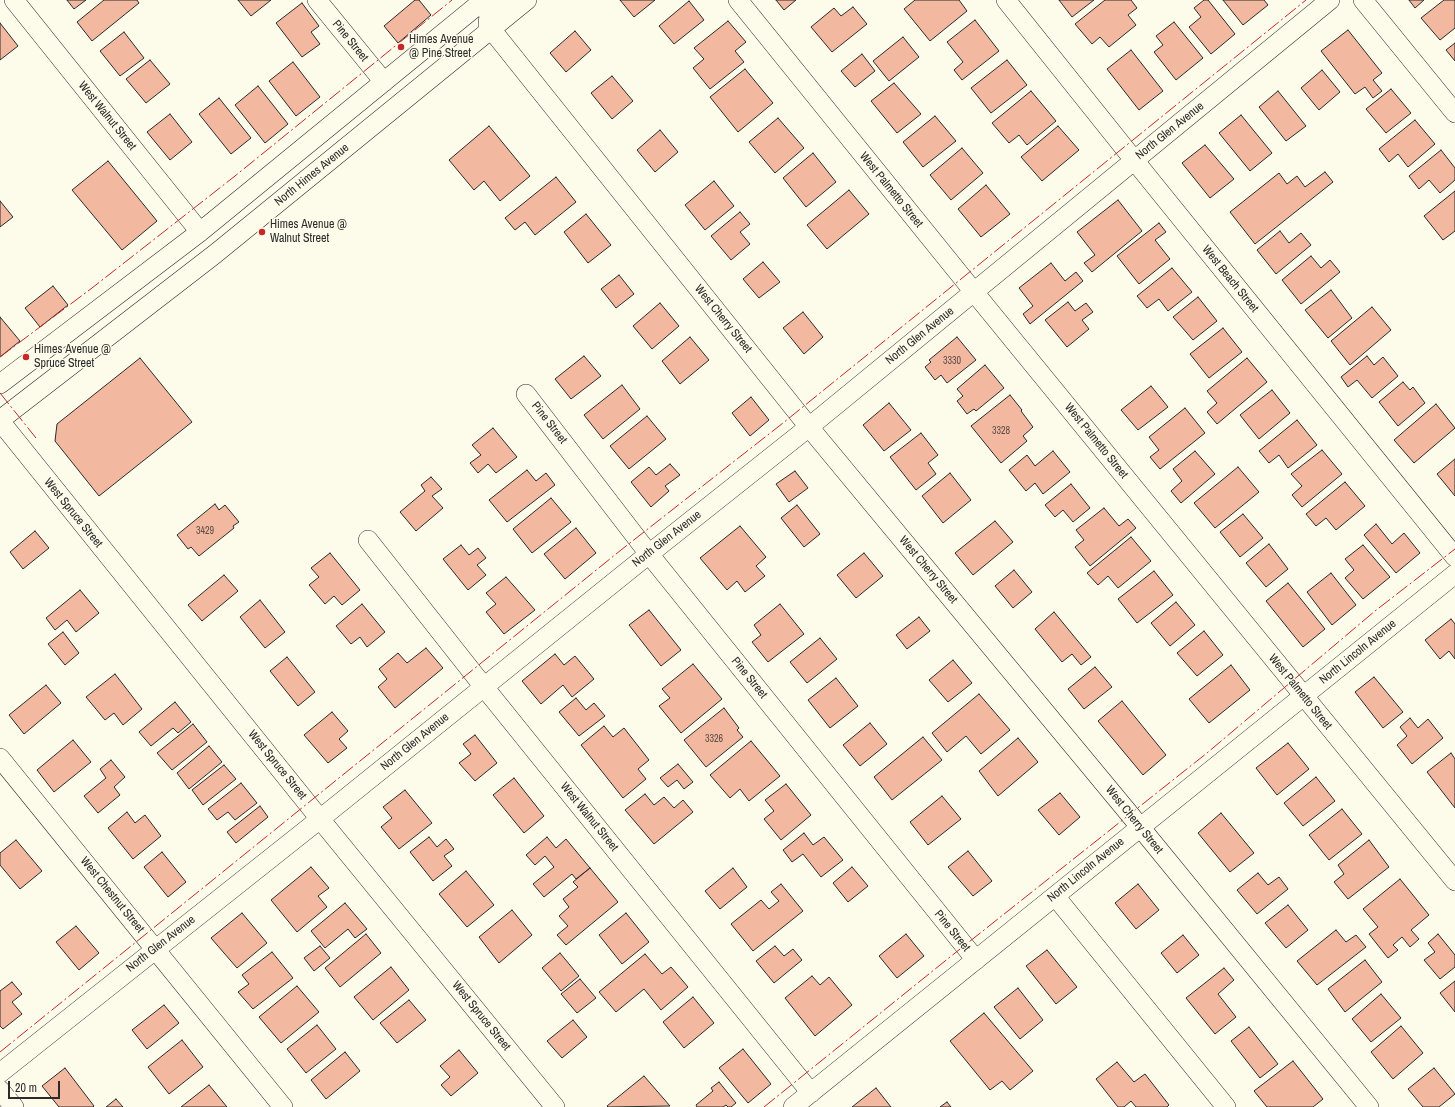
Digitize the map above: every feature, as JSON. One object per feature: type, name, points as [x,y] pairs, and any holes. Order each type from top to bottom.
[{"type":"street","name":"West Walnut Street","points":[[14,0],[200,232]]},
{"type":"street","name":"Pine Street","points":[[318,0],[384,82]]},
{"type":"street","points":[[491,29],[488,25],[489,14],[504,0]]},
{"type":"street","name":"North Himes Avenue","points":[[0,421],[215,254],[527,0]]},
{"type":"street","name":"West Palmetto Street","points":[[738,0],[974,292],[1455,881]]},
{"type":"street","name":"West Beach Street","points":[[1006,0],[1455,557]]},
{"type":"street","name":"North Glen Avenue","points":[[0,1073],[809,427],[1330,0]]},
{"type":"street","points":[[1363,0],[1455,113]]},
{"type":"street","points":[[0,384],[200,232],[384,82],[474,3]]},
{"type":"street","points":[[415,91],[440,54],[457,40],[468,27],[473,18],[474,3]]},
{"type":"street","name":"West Cherry Street","points":[[491,29],[809,427],[1140,827],[1369,1107]]},
{"type":"street","name":"Pine Street","points":[[526,394],[649,554],[976,960]]},
{"type":"street","name":"West Spruce Street","points":[[0,421],[320,819],[555,1107]]},
{"type":"street","name":"West Walnut Street","points":[[368,540],[811,1093]]},
{"type":"street","name":"North Lincoln Avenue","points":[[793,1107],[1455,574]]},
{"type":"street","name":"West Chestnut Street","points":[[0,758],[283,1107]]},
{"type":"street","points":[[1055,896],[1226,1107]]},
{"type":"street","points":[[0,1090],[14,1107]]},
{"type":"building","points":[[67,0],[86,0],[74,9]]},
{"type":"building","points":[[104,0],[137,0],[139,3],[92,41],[77,22]]},
{"type":"building","points":[[238,0],[271,0],[251,16]]},
{"type":"building","points":[[415,0],[419,0],[431,15],[398,43],[384,26]]},
{"type":"building","points":[[620,0],[655,0],[634,17]]},
{"type":"building","points":[[776,0],[796,0],[784,10]]},
{"type":"building","points":[[915,0],[959,0],[967,11],[930,41],[904,9]]},
{"type":"building","points":[[1059,0],[1094,0],[1072,17]]},
{"type":"building","points":[[1105,0],[1131,0],[1137,8],[1128,15],[1136,25],[1109,47],[1100,37],[1092,44],[1075,24]]},
{"type":"building","points":[[1204,0],[1208,0],[1235,34],[1211,54],[1189,27],[1201,17],[1194,8]]},
{"type":"building","points":[[1223,0],[1264,0],[1268,5],[1243,25]]},
{"type":"building","points":[[1409,0],[1424,0],[1415,8]]},
{"type":"building","points":[[1444,0],[1455,0],[1455,28],[1440,40],[1421,18]]},
{"type":"building","points":[[689,1],[704,20],[674,44],[659,26]]},
{"type":"building","points":[[302,3],[319,26],[311,32],[320,44],[302,57],[276,23]]},
{"type":"building","points":[[853,7],[867,24],[832,52],[811,27],[834,8],[841,16]]},
{"type":"building","points":[[975,20],[999,51],[962,80],[954,70],[963,62],[947,42]]},
{"type":"building","points":[[728,21],[746,42],[735,51],[744,62],[710,89],[693,68],[704,59],[694,48]]},
{"type":"building","points":[[1174,22],[1203,58],[1176,80],[1154,52],[1163,45],[1156,36]]},
{"type":"building","points":[[0,23],[18,46],[0,60]]},
{"type":"building","points":[[1348,30],[1382,73],[1373,80],[1382,91],[1373,98],[1365,87],[1355,94],[1321,51]]},
{"type":"building","points":[[575,31],[591,50],[566,72],[550,53]]},
{"type":"building","points":[[124,32],[144,58],[120,76],[100,51]]},
{"type":"building","points":[[903,37],[919,57],[889,81],[873,61]]},
{"type":"building","points":[[1455,43],[1455,61],[1446,50]]},
{"type":"building","points":[[1131,50],[1163,91],[1139,110],[1107,69]]},
{"type":"building","points":[[862,54],[875,71],[855,87],[841,71]]},
{"type":"building","points":[[150,60],[170,84],[146,103],[126,79]]},
{"type":"building","points":[[1007,60],[1027,85],[991,113],[971,88]]},
{"type":"building","points":[[293,62],[320,97],[296,116],[269,81]]},
{"type":"building","points":[[745,69],[773,103],[738,132],[710,97]]},
{"type":"building","points":[[1322,70],[1340,92],[1319,110],[1301,88]]},
{"type":"building","points":[[612,76],[633,101],[612,119],[591,93]]},
{"type":"building","points":[[894,83],[921,114],[897,133],[871,101]]},
{"type":"building","points":[[258,86],[288,124],[265,143],[235,105]]},
{"type":"building","points":[[1391,89],[1411,113],[1386,133],[1366,109]]},
{"type":"building","points":[[1031,91],[1056,121],[1027,145],[1019,135],[1009,143],[992,123]]},
{"type":"building","points":[[1278,91],[1306,126],[1286,141],[1259,107]]},
{"type":"building","points":[[219,98],[251,138],[231,154],[199,114]]},
{"type":"building","points":[[170,114],[192,142],[170,160],[147,132]]},
{"type":"building","points":[[1241,115],[1272,153],[1250,171],[1219,133]]},
{"type":"building","points":[[935,116],[956,141],[923,167],[903,142]]},
{"type":"building","points":[[778,118],[804,148],[775,173],[749,142]]},
{"type":"building","points":[[1415,120],[1435,144],[1408,167],[1398,154],[1389,162],[1379,149]]},
{"type":"building","points":[[489,126],[530,176],[500,201],[484,181],[474,190],[449,160]]},
{"type":"building","points":[[1058,126],[1079,150],[1042,181],[1021,157]]},
{"type":"building","points":[[660,130],[678,152],[655,172],[637,150]]},
{"type":"building","points":[[1205,145],[1234,179],[1210,198],[1182,163]]},
{"type":"building","points":[[962,148],[983,173],[951,200],[930,175]]},
{"type":"building","points":[[1441,150],[1455,168],[1455,180],[1440,193],[1429,180],[1419,189],[1409,176]]},
{"type":"building","points":[[813,153],[836,182],[806,207],[783,178]]},
{"type":"building","points":[[108,161],[157,221],[122,250],[72,190]]},
{"type":"building","points":[[1325,172],[1333,182],[1255,244],[1230,212],[1279,173],[1287,184],[1297,176],[1305,187]]},
{"type":"building","points":[[556,177],[576,202],[535,235],[525,222],[515,230],[505,218]]},
{"type":"building","points":[[714,181],[734,206],[705,230],[685,205]]},
{"type":"building","points":[[986,185],[1010,214],[981,237],[958,209]]},
{"type":"building","points":[[849,190],[869,214],[827,249],[807,225]]},
{"type":"building","points":[[1455,191],[1455,231],[1443,240],[1424,216]]},
{"type":"building","points":[[1118,200],[1142,231],[1092,272],[1084,263],[1095,255],[1077,232]]},
{"type":"building","points":[[0,201],[13,217],[0,227]]},
{"type":"building","points":[[740,212],[750,224],[740,232],[750,244],[731,260],[711,236]]},
{"type":"building","points":[[586,214],[611,245],[588,263],[564,232]]},
{"type":"building","points":[[1159,223],[1166,232],[1155,240],[1170,259],[1139,284],[1117,256]]},
{"type":"building","points":[[1280,231],[1289,243],[1301,233],[1311,245],[1276,274],[1257,250]]},
{"type":"building","points":[[1311,256],[1321,268],[1330,260],[1340,272],[1301,304],[1282,280]]},
{"type":"building","points":[[763,262],[780,282],[759,298],[743,279]]},
{"type":"building","points":[[1051,263],[1065,281],[1076,272],[1083,281],[1030,324],[1023,314],[1033,306],[1019,288]]},
{"type":"building","points":[[1172,268],[1192,292],[1168,311],[1159,299],[1147,308],[1137,296]]},
{"type":"building","points":[[619,275],[634,294],[616,308],[601,289]]},
{"type":"building","points":[[53,286],[68,305],[40,327],[25,308]]},
{"type":"building","points":[[1331,290],[1352,318],[1328,338],[1305,310]]},
{"type":"building","points":[[1198,297],[1217,321],[1193,340],[1173,317]]},
{"type":"building","points":[[1068,302],[1075,311],[1086,303],[1093,312],[1082,320],[1089,329],[1067,347],[1045,320]]},
{"type":"building","points":[[660,303],[679,326],[652,349],[633,326]]},
{"type":"building","points":[[1372,307],[1391,330],[1350,365],[1331,341]]},
{"type":"building","points":[[803,312],[823,337],[804,354],[783,328]]},
{"type":"building","points":[[0,317],[20,341],[0,357]]},
{"type":"building","points":[[1223,328],[1242,352],[1209,378],[1190,354]]},
{"type":"building","points":[[690,337],[709,360],[680,384],[662,361]]},
{"type":"building","points":[[957,337],[976,360],[947,383],[941,375],[935,380],[925,367],[931,362],[929,360]]},
{"type":"building","points":[[584,356],[601,376],[571,399],[555,379]]},
{"type":"building","points":[[1367,356],[1374,365],[1383,357],[1398,376],[1372,398],[1357,380],[1348,387],[1341,377]]},
{"type":"building","points":[[140,358],[192,422],[99,496],[55,441],[57,424]]},
{"type":"building","points":[[1247,358],[1267,382],[1217,424],[1207,412],[1217,403],[1207,391]]},
{"type":"building","points":[[985,365],[1004,388],[976,411],[974,409],[967,414],[957,401],[963,396],[957,389]]},
{"type":"building","points":[[1403,382],[1410,390],[1413,387],[1425,403],[1398,426],[1379,402]]},
{"type":"building","points":[[622,385],[640,409],[603,439],[584,415]]},
{"type":"building","points":[[1151,386],[1168,407],[1138,430],[1121,410]]},
{"type":"building","points":[[1272,390],[1290,413],[1259,439],[1240,415]]},
{"type":"building","points":[[1010,395],[1033,427],[1023,436],[1027,441],[1001,463],[971,426]]},
{"type":"building","points":[[751,397],[769,420],[750,436],[732,413]]},
{"type":"building","points":[[889,403],[911,430],[884,451],[863,425]]},
{"type":"building","points":[[1436,404],[1455,428],[1414,463],[1394,440]]},
{"type":"building","points":[[1185,408],[1205,433],[1160,469],[1150,457],[1159,450],[1149,437]]},
{"type":"building","points":[[647,416],[666,439],[629,469],[610,446]]},
{"type":"building","points":[[1297,420],[1317,445],[1288,468],[1279,455],[1269,463],[1259,451]]},
{"type":"building","points":[[493,428],[517,457],[496,473],[488,464],[478,473],[470,463],[481,455],[472,445]]},
{"type":"building","points":[[921,433],[938,455],[928,463],[936,474],[916,490],[890,457]]},
{"type":"building","points":[[1322,450],[1342,474],[1302,507],[1292,495],[1302,486],[1291,474]]},
{"type":"building","points":[[1053,451],[1070,472],[1043,494],[1035,483],[1026,491],[1009,470],[1027,455],[1035,466]]},
{"type":"building","points":[[1195,451],[1215,474],[1181,503],[1171,491],[1182,481],[1173,469]]},
{"type":"building","points":[[1455,459],[1455,496],[1437,474]]},
{"type":"building","points":[[670,464],[680,475],[665,486],[669,491],[651,507],[631,482],[649,467],[656,475]]},
{"type":"building","points":[[1238,467],[1259,492],[1215,528],[1194,503]]},
{"type":"building","points":[[527,470],[536,481],[546,473],[555,485],[507,522],[489,500]]},
{"type":"building","points":[[795,471],[808,488],[789,502],[776,484]]},
{"type":"building","points":[[950,473],[971,500],[943,523],[922,496]]},
{"type":"building","points":[[431,477],[442,489],[432,496],[443,508],[416,531],[400,512],[425,491],[421,485]]},
{"type":"building","points":[[1345,482],[1365,506],[1336,530],[1326,518],[1316,526],[1306,514]]},
{"type":"building","points":[[1071,484],[1090,508],[1073,522],[1063,510],[1055,517],[1045,505]]},
{"type":"building","points":[[551,498],[571,522],[532,553],[513,529]]},
{"type":"building","points":[[215,504],[219,510],[225,505],[239,522],[233,526],[234,528],[199,556],[191,547],[188,549],[177,535]]},
{"type":"building","points":[[797,505],[820,534],[804,547],[781,518]]},
{"type":"building","points":[[1104,508],[1119,526],[1128,519],[1136,528],[1090,566],[1075,547],[1084,540],[1076,530]]},
{"type":"building","points":[[1243,514],[1263,538],[1240,557],[1220,532]]},
{"type":"building","points":[[995,521],[1013,542],[973,575],[955,553]]},
{"type":"building","points":[[1376,524],[1392,544],[1404,533],[1420,553],[1396,573],[1364,535]]},
{"type":"building","points":[[740,526],[766,557],[756,566],[765,576],[745,592],[737,581],[727,590],[700,558]]},
{"type":"building","points":[[576,528],[596,553],[565,579],[544,554]]},
{"type":"building","points":[[35,531],[49,548],[23,569],[10,552]]},
{"type":"building","points":[[1131,537],[1151,561],[1118,588],[1108,576],[1098,585],[1087,573]]},
{"type":"building","points":[[1269,544],[1288,569],[1266,587],[1246,563]]},
{"type":"building","points":[[461,545],[469,555],[478,548],[486,558],[477,565],[486,575],[468,590],[443,559]]},
{"type":"building","points":[[1363,545],[1390,577],[1363,599],[1345,578],[1354,570],[1345,559]]},
{"type":"building","points":[[330,553],[360,590],[342,605],[334,596],[325,604],[309,585],[319,577],[311,568]]},
{"type":"building","points":[[864,553],[883,576],[856,598],[837,575]]},
{"type":"building","points":[[1014,570],[1032,592],[1013,608],[995,586]]},
{"type":"building","points":[[1154,571],[1173,595],[1137,623],[1118,599]]},
{"type":"building","points":[[1331,573],[1356,605],[1332,625],[1307,592]]},
{"type":"building","points":[[224,575],[238,591],[202,621],[188,605]]},
{"type":"building","points":[[506,577],[535,610],[504,634],[486,612],[496,604],[486,593]]},
{"type":"building","points":[[1288,583],[1325,629],[1303,647],[1266,601]]},
{"type":"building","points":[[80,590],[99,613],[76,632],[67,620],[55,630],[46,618]]},
{"type":"building","points":[[260,600],[285,632],[265,648],[240,617]]},
{"type":"building","points":[[1176,602],[1195,625],[1170,646],[1151,623]]},
{"type":"building","points":[[362,604],[385,632],[367,647],[360,637],[351,644],[336,626]]},
{"type":"building","points":[[780,604],[804,634],[768,662],[752,642],[761,635],[754,625]]},
{"type":"building","points":[[649,610],[681,650],[661,666],[629,625]]},
{"type":"building","points":[[1054,612],[1091,657],[1081,665],[1072,654],[1062,662],[1035,629]]},
{"type":"building","points":[[919,617],[930,631],[907,649],[896,635]]},
{"type":"building","points":[[1451,619],[1455,624],[1455,659],[1449,651],[1440,659],[1425,640]]},
{"type":"building","points":[[1204,631],[1223,655],[1197,676],[1177,653]]},
{"type":"building","points":[[63,632],[79,653],[65,665],[48,644]]},
{"type":"building","points":[[820,638],[837,659],[807,683],[790,662]]},
{"type":"building","points":[[426,648],[443,668],[395,708],[378,687],[387,679],[379,669],[398,653],[407,663]]},
{"type":"building","points":[[555,654],[564,665],[575,656],[594,679],[572,697],[563,685],[541,704],[522,681]]},
{"type":"building","points":[[287,657],[315,692],[298,706],[270,671]]},
{"type":"building","points":[[953,660],[972,683],[948,702],[929,680]]},
{"type":"building","points":[[693,664],[722,699],[681,733],[659,706],[670,698],[662,689]]},
{"type":"building","points":[[1231,665],[1250,690],[1209,723],[1189,699]]},
{"type":"building","points":[[1095,667],[1112,687],[1084,709],[1068,689]]},
{"type":"building","points":[[115,674],[142,709],[123,725],[114,713],[105,720],[86,697]]},
{"type":"building","points":[[1374,677],[1403,712],[1383,728],[1355,692]]},
{"type":"building","points":[[836,678],[858,706],[830,728],[808,700]]},
{"type":"building","points":[[46,685],[61,703],[24,734],[9,715]]},
{"type":"building","points":[[979,694],[1010,730],[981,754],[966,736],[947,752],[932,733]]},
{"type":"building","points":[[576,698],[586,710],[594,703],[605,716],[579,736],[559,712]]},
{"type":"building","points":[[1122,701],[1166,755],[1143,775],[1098,721]]},
{"type":"building","points":[[175,702],[191,722],[178,733],[173,728],[151,746],[139,732]]},
{"type":"building","points":[[724,708],[739,728],[737,730],[743,737],[706,767],[684,740]]},
{"type":"building","points":[[332,712],[348,731],[339,739],[347,748],[328,763],[304,735]]},
{"type":"building","points":[[1410,718],[1418,728],[1428,719],[1443,738],[1412,764],[1397,745],[1407,736],[1400,727]]},
{"type":"building","points":[[870,723],[887,744],[860,766],[843,745]]},
{"type":"building","points":[[193,724],[207,742],[172,770],[157,753]]},
{"type":"building","points":[[604,726],[613,737],[624,728],[649,760],[638,769],[646,779],[623,798],[581,745]]},
{"type":"building","points":[[475,735],[497,763],[475,781],[459,763],[471,754],[463,744]]},
{"type":"building","points":[[923,737],[942,760],[892,800],[874,777]]},
{"type":"building","points":[[1018,738],[1038,762],[998,796],[979,771]]},
{"type":"building","points":[[73,740],[91,762],[54,792],[37,770]]},
{"type":"building","points":[[751,741],[780,776],[749,801],[740,789],[730,798],[710,775]]},
{"type":"building","points":[[1288,743],[1309,769],[1277,795],[1256,768]]},
{"type":"building","points":[[209,746],[222,762],[189,789],[177,773]]},
{"type":"building","points":[[1451,753],[1455,759],[1455,808],[1427,772]]},
{"type":"building","points":[[111,760],[125,777],[114,787],[120,795],[98,813],[84,796],[106,778],[100,769]]},
{"type":"building","points":[[678,764],[693,782],[684,789],[677,780],[668,787],[660,778]]},
{"type":"building","points":[[224,765],[236,779],[203,805],[192,790]]},
{"type":"building","points":[[1316,777],[1335,801],[1303,826],[1284,803]]},
{"type":"building","points":[[514,778],[544,816],[524,833],[493,795]]},
{"type":"building","points":[[241,783],[257,803],[235,820],[228,812],[217,820],[208,809]]},
{"type":"building","points":[[786,784],[811,815],[781,840],[764,819],[774,811],[765,800]]},
{"type":"building","points":[[405,790],[432,823],[399,849],[381,827],[392,818],[383,807]]},
{"type":"building","points":[[1060,793],[1080,817],[1059,835],[1038,810]]},
{"type":"building","points":[[645,794],[654,805],[664,797],[674,808],[683,800],[693,812],[654,844],[625,810]]},
{"type":"building","points":[[942,796],[961,819],[928,845],[910,822]]},
{"type":"building","points":[[260,806],[268,817],[236,843],[227,832]]},
{"type":"building","points":[[1342,809],[1362,834],[1329,860],[1309,835]]},
{"type":"building","points":[[127,812],[135,823],[145,815],[161,836],[133,859],[108,828]]},
{"type":"building","points":[[1221,813],[1254,853],[1230,872],[1198,833]]},
{"type":"building","points":[[804,833],[813,845],[824,837],[843,860],[821,877],[803,854],[792,862],[783,850]]},
{"type":"building","points":[[429,837],[437,847],[446,839],[454,849],[444,856],[452,866],[433,881],[410,852]]},
{"type":"building","points":[[547,837],[556,848],[566,839],[590,868],[576,879],[572,874],[544,897],[533,884],[554,867],[545,856],[535,865],[526,855]]},
{"type":"building","points":[[16,840],[42,871],[20,889],[0,865],[0,853]]},
{"type":"building","points":[[1369,840],[1389,867],[1348,899],[1334,882],[1344,874],[1338,865]]},
{"type":"building","points":[[968,851],[992,881],[973,896],[948,867]]},
{"type":"building","points":[[162,852],[186,882],[168,897],[144,867]]},
{"type":"building","points":[[311,867],[329,888],[318,896],[327,907],[297,932],[271,900]]},
{"type":"building","points":[[852,867],[868,886],[848,902],[833,883]]},
{"type":"building","points":[[590,868],[618,902],[566,945],[557,935],[568,926],[559,916],[569,907],[563,899],[578,887],[573,882]]},
{"type":"building","points":[[733,868],[747,887],[720,909],[705,891]]},
{"type":"building","points":[[466,871],[494,905],[467,927],[439,894]]},
{"type":"building","points":[[1258,873],[1268,885],[1279,877],[1288,889],[1257,914],[1237,890]]},
{"type":"building","points":[[1400,879],[1429,915],[1411,930],[1419,939],[1410,947],[1402,937],[1393,945],[1398,950],[1388,958],[1369,934],[1378,927],[1363,909]]},
{"type":"building","points":[[781,884],[803,911],[753,951],[731,924],[761,900],[769,909],[779,901],[771,892]]},
{"type":"building","points":[[1138,884],[1159,910],[1136,929],[1115,903]]},
{"type":"building","points":[[345,903],[367,929],[355,938],[348,929],[325,948],[311,931]]},
{"type":"building","points":[[1288,905],[1308,930],[1286,948],[1265,923]]},
{"type":"building","points":[[512,910],[532,935],[499,963],[479,937]]},
{"type":"building","points":[[242,913],[267,943],[237,968],[211,938]]},
{"type":"building","points":[[626,913],[649,942],[622,964],[599,935]]},
{"type":"building","points":[[76,926],[99,953],[79,970],[56,942]]},
{"type":"building","points":[[1336,930],[1346,942],[1356,935],[1366,947],[1317,985],[1297,961]]},
{"type":"building","points":[[366,934],[381,953],[340,987],[325,968]]},
{"type":"building","points":[[906,934],[924,956],[897,978],[879,956]]},
{"type":"building","points":[[1438,934],[1455,955],[1455,967],[1440,979],[1424,960],[1435,952],[1428,943]]},
{"type":"building","points":[[1183,935],[1199,955],[1177,973],[1161,953]]},
{"type":"building","points":[[320,946],[330,958],[314,971],[304,958]]},
{"type":"building","points":[[775,946],[784,956],[793,949],[802,960],[774,983],[756,961]]},
{"type":"building","points":[[1047,950],[1077,987],[1056,1004],[1026,966]]},
{"type":"building","points":[[272,952],[293,978],[253,1009],[238,992],[249,984],[242,975]]},
{"type":"building","points":[[560,953],[579,976],[561,991],[542,968]]},
{"type":"building","points":[[645,954],[662,974],[671,967],[688,987],[661,1010],[644,989],[616,1012],[599,992]]},
{"type":"building","points":[[1365,960],[1382,982],[1345,1012],[1328,989]]},
{"type":"building","points":[[391,967],[409,990],[373,1020],[354,997]]},
{"type":"building","points":[[1224,968],[1234,980],[1218,994],[1236,1017],[1215,1034],[1186,998]]},
{"type":"building","points":[[812,976],[820,985],[829,977],[852,1005],[815,1036],[785,998]]},
{"type":"building","points":[[580,979],[596,998],[577,1013],[561,994]]},
{"type":"building","points":[[1455,981],[1455,1012],[1440,993]]},
{"type":"building","points":[[12,982],[22,994],[12,1002],[22,1014],[3,1029],[0,1026],[0,991]]},
{"type":"building","points":[[297,986],[319,1012],[281,1043],[259,1017]]},
{"type":"building","points":[[1018,988],[1043,1020],[1020,1039],[994,1007]]},
{"type":"building","points":[[1381,994],[1401,1018],[1371,1042],[1352,1019]]},
{"type":"building","points":[[693,997],[714,1023],[684,1048],[663,1022]]},
{"type":"building","points":[[409,1000],[426,1020],[397,1043],[380,1023]]},
{"type":"building","points":[[164,1005],[179,1023],[147,1049],[132,1030]]},
{"type":"building","points":[[984,1013],[1033,1071],[1010,1090],[1002,1081],[990,1090],[950,1041]]},
{"type":"building","points":[[573,1020],[587,1037],[562,1058],[547,1041]]},
{"type":"building","points":[[317,1025],[336,1049],[306,1073],[287,1049]]},
{"type":"building","points":[[1401,1026],[1423,1053],[1393,1079],[1371,1052]]},
{"type":"building","points":[[1249,1027],[1278,1064],[1260,1078],[1231,1041]]},
{"type":"building","points":[[182,1040],[203,1067],[169,1094],[148,1067]]},
{"type":"building","points":[[743,1049],[771,1084],[748,1103],[719,1068]]},
{"type":"building","points":[[459,1050],[478,1073],[451,1096],[441,1085],[450,1077],[440,1066]]},
{"type":"building","points":[[345,1052],[360,1071],[326,1099],[311,1080]]},
{"type":"building","points":[[1293,1061],[1323,1099],[1313,1107],[1267,1107],[1254,1091]]},
{"type":"building","points":[[1117,1062],[1134,1082],[1145,1074],[1169,1105],[1167,1107],[1136,1107],[1131,1101],[1124,1107],[1118,1107],[1096,1079]]},
{"type":"building","points":[[65,1068],[94,1106],[93,1107],[59,1107],[42,1086]]},
{"type":"building","points":[[1434,1068],[1455,1094],[1439,1107],[1423,1107],[1408,1089]]},
{"type":"building","points":[[644,1076],[670,1106],[607,1106]]},
{"type":"building","points":[[719,1082],[736,1103],[731,1107],[726,1105],[723,1107],[697,1107],[696,1105],[713,1091],[711,1088]]},
{"type":"building","points":[[209,1085],[227,1107],[181,1107]]},
{"type":"building","points":[[876,1088],[891,1107],[852,1107]]},
{"type":"building","points":[[116,1099],[123,1107],[106,1107]]},
{"type":"building","points":[[947,1102],[951,1107],[940,1107]]},
{"type":"power","points":[[0,357],[92,288],[235,176],[452,0]]},
{"type":"power","points":[[0,1052],[621,550],[783,423],[1306,0]]},
{"type":"power","points":[[0,393],[36,438]]},
{"type":"power","points":[[764,1107],[1207,753],[1375,611],[1455,549]]},
{"type":"place","name":"Himes Avenue @ Pine Street","points":[[401,47]]},
{"type":"place","name":"Himes Avenue @ Walnut Street","points":[[262,232]]},
{"type":"place","name":"Himes Avenue @ Spruce Street","points":[[26,357]]}]
